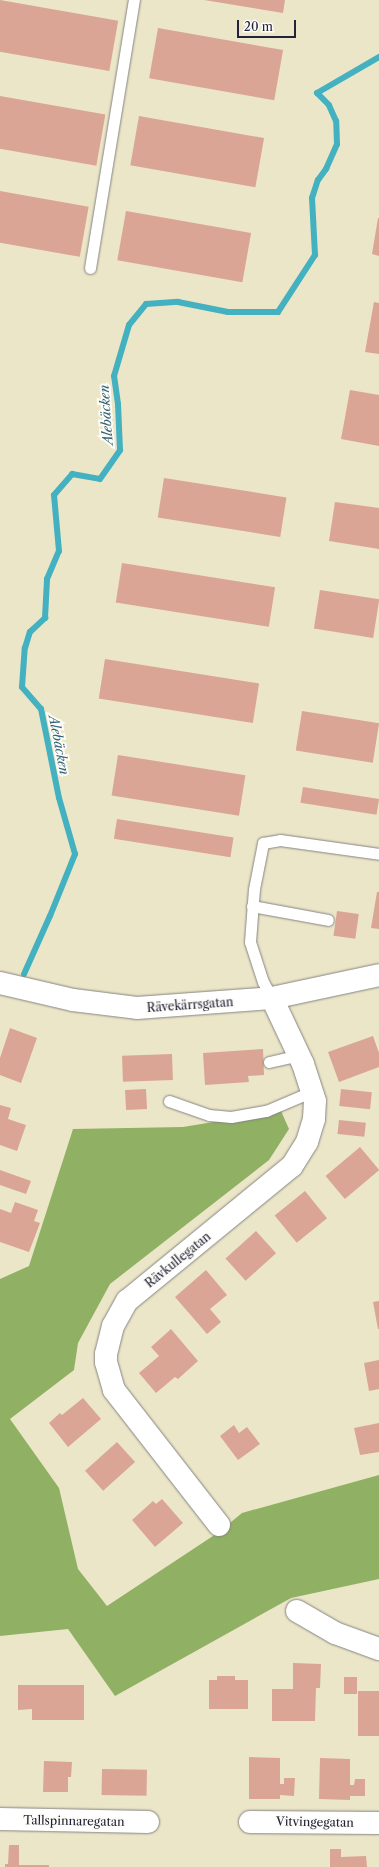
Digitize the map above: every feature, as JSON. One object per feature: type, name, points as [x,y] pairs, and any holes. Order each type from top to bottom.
[{"type":"street","name":"Rävekärrsgatan","points":[[2,989],[137,1008],[272,998],[379,975]]},
{"type":"street","name":"Rävkullegatan","points":[[219,1524],[114,1390],[106,1362],[108,1340],[113,1326],[127,1301],[292,1166],[307,1142],[314,1120],[315,1101],[299,1055],[272,998]]},
{"type":"street","points":[[297,1611],[335,1633],[379,1649]]},
{"type":"street","name":"Tallspinnaregatan","points":[[0,1819],[148,1822]]},
{"type":"street","name":"Vitvingegatan","points":[[250,1822],[379,1823]]},
{"type":"lane","points":[[90,268],[134,0]]},
{"type":"lane","points":[[272,998],[263,982],[250,942],[252,906],[263,843],[280,840],[379,854]]},
{"type":"lane","points":[[252,906],[328,920]]},
{"type":"lane","points":[[269,1062],[299,1055]]},
{"type":"lane","points":[[169,1101],[209,1115],[231,1117],[266,1110],[311,1092]]},
{"type":"green space","points":[[281,1111],[289,1129],[269,1160],[110,1284],[78,1343],[74,1370],[10,1419],[59,1488],[78,1569],[107,1606],[219,1532],[242,1513],[379,1475],[379,1579],[291,1598],[115,1696],[68,1629],[0,1636],[0,1279],[29,1266],[73,1129],[183,1127]]},
{"type":"building","points":[[0,0],[118,21],[109,71],[0,52]]},
{"type":"building","points":[[204,0],[285,0],[283,13]]},
{"type":"building","points":[[158,28],[283,50],[274,100],[149,78]]},
{"type":"building","points":[[0,96],[105,115],[96,166],[0,149]]},
{"type":"building","points":[[139,116],[264,138],[255,187],[130,165]]},
{"type":"building","points":[[0,191],[89,207],[80,257],[0,243]]},
{"type":"building","points":[[126,211],[251,233],[242,282],[117,260]]},
{"type":"building","points":[[379,218],[379,256],[372,254]]},
{"type":"building","points":[[374,302],[379,303],[379,354],[365,352]]},
{"type":"building","points":[[350,390],[379,395],[379,446],[341,439]]},
{"type":"building","points":[[164,478],[286,497],[280,537],[158,518]]},
{"type":"building","points":[[335,502],[379,508],[379,549],[329,541]]},
{"type":"building","points":[[122,563],[275,587],[269,627],[116,603]]},
{"type":"building","points":[[320,590],[379,599],[373,638],[314,629]]},
{"type":"building","points":[[105,659],[259,683],[253,723],[99,699]]},
{"type":"building","points":[[302,711],[379,723],[373,763],[296,751]]},
{"type":"building","points":[[118,755],[245,775],[239,816],[112,795]]},
{"type":"building","points":[[303,787],[379,799],[377,815],[300,803]]},
{"type":"building","points":[[117,819],[234,837],[230,857],[114,839]]},
{"type":"building","points":[[377,892],[379,892],[379,929],[371,928]]},
{"type":"building","points":[[337,911],[359,914],[355,939],[334,936]]},
{"type":"building","points":[[10,1028],[37,1038],[21,1083],[0,1075],[0,1058]]},
{"type":"building","points":[[373,1036],[379,1053],[379,1067],[339,1082],[328,1052]]},
{"type":"building","points":[[263,1049],[264,1075],[248,1076],[249,1082],[205,1085],[203,1053]]},
{"type":"building","points":[[172,1054],[173,1080],[123,1082],[122,1056]]},
{"type":"building","points":[[146,1089],[147,1109],[126,1110],[125,1090]]},
{"type":"building","points":[[341,1089],[372,1092],[370,1109],[339,1106]]},
{"type":"building","points":[[0,1105],[11,1108],[8,1119],[26,1125],[17,1151],[0,1145]]},
{"type":"building","points":[[339,1120],[366,1123],[364,1137],[338,1134]]},
{"type":"building","points":[[360,1147],[379,1170],[345,1199],[326,1176]]},
{"type":"building","points":[[0,1170],[31,1181],[26,1194],[0,1185]]},
{"type":"building","points":[[305,1191],[327,1218],[297,1243],[275,1216]]},
{"type":"building","points":[[15,1202],[38,1210],[34,1221],[40,1223],[29,1252],[0,1242],[0,1209],[11,1213]]},
{"type":"building","points":[[256,1231],[276,1253],[246,1281],[226,1258]]},
{"type":"building","points":[[206,1270],[227,1295],[210,1309],[221,1322],[207,1334],[175,1297]]},
{"type":"building","points":[[379,1301],[379,1329],[378,1329],[373,1302]]},
{"type":"building","points":[[171,1329],[198,1361],[178,1379],[175,1377],[156,1393],[139,1373],[159,1356],[151,1347]]},
{"type":"building","points":[[379,1360],[379,1389],[369,1391],[364,1363]]},
{"type":"building","points":[[83,1398],[101,1419],[68,1447],[49,1423],[60,1413],[62,1415]]},
{"type":"building","points":[[379,1423],[379,1452],[360,1455],[354,1428]]},
{"type":"building","points":[[234,1425],[239,1433],[247,1427],[260,1444],[238,1460],[220,1436]]},
{"type":"building","points":[[117,1442],[135,1462],[103,1491],[85,1471]]},
{"type":"building","points":[[162,1499],[183,1523],[155,1547],[132,1520],[153,1501],[156,1504]]},
{"type":"building","points":[[293,1663],[321,1664],[320,1688],[316,1688],[315,1721],[272,1721],[272,1689],[293,1689]]},
{"type":"building","points":[[217,1676],[235,1676],[235,1680],[248,1680],[248,1709],[209,1709],[209,1680],[217,1680]]},
{"type":"building","points":[[344,1677],[357,1677],[357,1694],[344,1694]]},
{"type":"building","points":[[18,1685],[84,1685],[84,1720],[32,1720],[32,1709],[18,1710]]},
{"type":"building","points":[[358,1691],[379,1691],[379,1736],[358,1736]]},
{"type":"building","points":[[249,1757],[280,1758],[280,1784],[284,1784],[284,1778],[295,1778],[294,1796],[280,1795],[280,1799],[249,1799]]},
{"type":"building","points":[[320,1758],[350,1759],[350,1785],[354,1785],[355,1779],[365,1779],[365,1796],[350,1796],[350,1800],[319,1799]]},
{"type":"building","points":[[44,1761],[72,1762],[71,1777],[68,1777],[68,1792],[43,1792]]},
{"type":"building","points":[[102,1769],[147,1770],[147,1796],[102,1795]]},
{"type":"building","points":[[9,1845],[19,1845],[19,1865],[49,1865],[49,1867],[5,1867],[5,1864],[8,1864]]},
{"type":"building","points":[[330,1849],[341,1849],[341,1857],[366,1856],[367,1867],[330,1867]]},
{"type":"waterway","name":"Alebäcken","points":[[24,974],[50,916],[75,854],[59,798],[41,709],[22,687],[25,648],[30,632],[45,618],[47,579],[59,551],[54,495],[72,474],[100,479],[120,450],[118,404],[114,376],[129,325],[146,304],[178,302],[228,312],[278,312],[315,255],[312,198],[318,180],[326,169],[337,144],[336,121],[329,105],[317,93],[379,57]]}]
